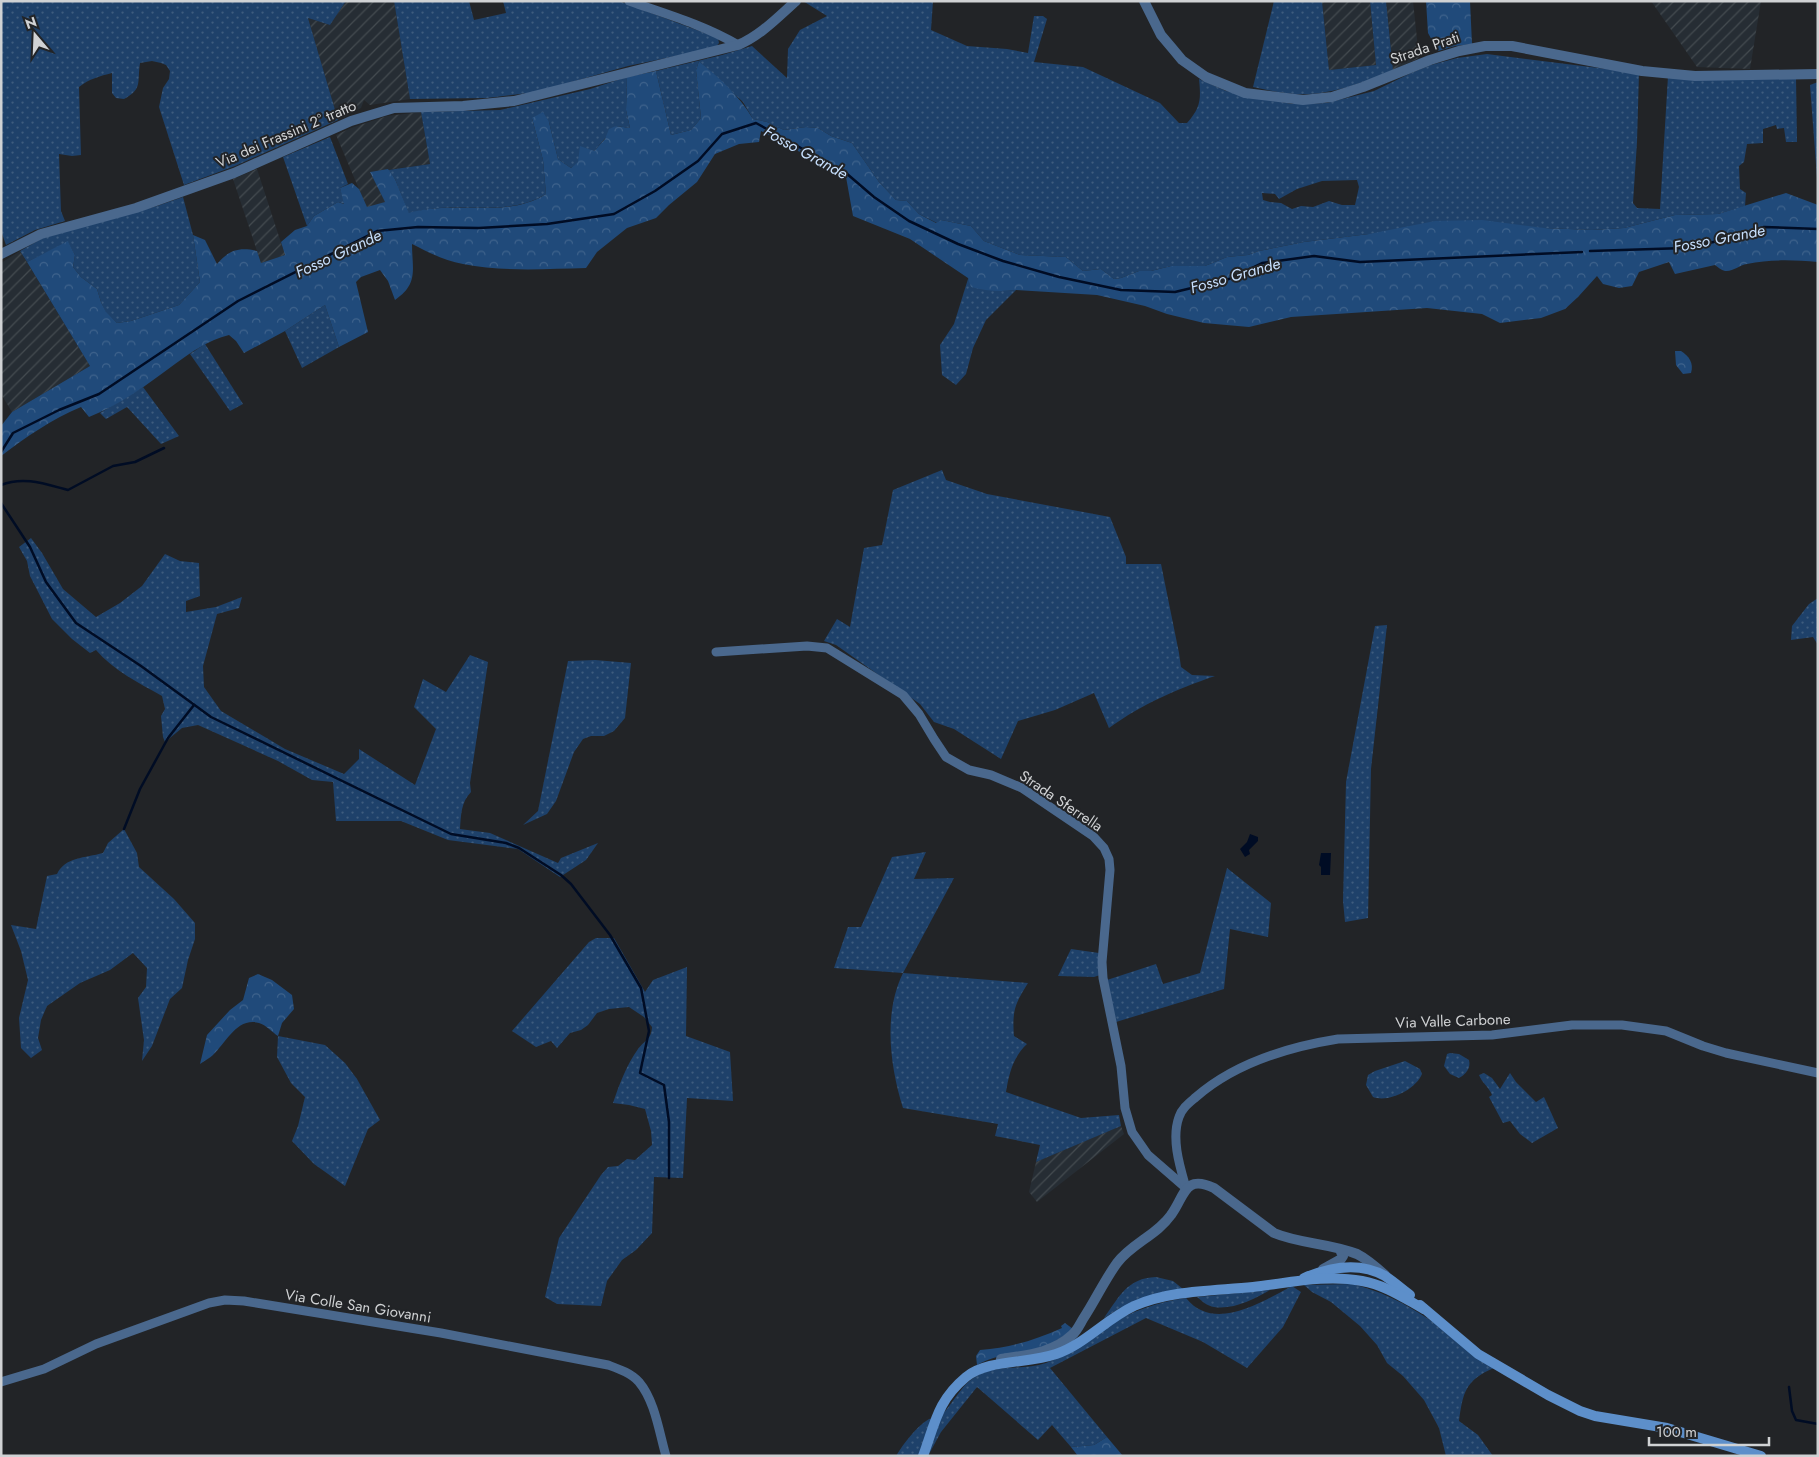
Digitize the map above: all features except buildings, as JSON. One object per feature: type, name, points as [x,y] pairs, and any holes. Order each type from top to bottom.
[{"type":"main road","points":[[1292,1282],[1336,1267],[1374,1271],[1387,1277],[1478,1354],[1548,1395],[1580,1411],[1595,1416],[1667,1428],[1761,1456]]},
{"type":"main road","points":[[923,1456],[934,1420],[946,1399],[967,1376],[988,1366],[1038,1360],[1059,1353],[1132,1307],[1163,1296],[1335,1278],[1356,1272],[1358,1268]]},
{"type":"main road","points":[[1358,1268],[1375,1284],[1424,1309]]},
{"type":"main road","points":[[1335,1278],[1375,1284]]},
{"type":"street","points":[[629,1],[685,20],[738,45],[749,41],[757,35],[796,1]]},
{"type":"street","name":"Strada Prati","points":[[1144,1],[1166,42],[1182,60],[1206,77],[1245,93],[1303,100],[1332,97],[1363,87],[1430,60],[1459,51],[1485,46],[1512,46],[1642,71],[1695,76],[1818,74]]},
{"type":"street","name":"Via dei Frassini 2° tratto","points":[[1,254],[41,234],[136,208],[234,173],[351,121],[394,108],[463,106],[514,101],[738,45]]},
{"type":"street","name":"Strada Sferrella","points":[[716,652],[806,646],[827,648],[903,695],[919,714],[946,757],[969,770],[991,775],[1022,788],[1093,836],[1104,848],[1110,859],[1110,870],[1102,946],[1103,978],[1121,1066],[1125,1108],[1132,1132],[1148,1155],[1186,1188]]},
{"type":"street","name":"Via Valle Carbone","points":[[1186,1188],[1180,1165],[1177,1141],[1178,1120],[1185,1106],[1210,1084],[1230,1072],[1269,1056],[1315,1043],[1338,1039],[1492,1035],[1572,1025],[1622,1025],[1666,1031],[1726,1053],[1818,1073]]},
{"type":"street","points":[[988,1366],[997,1360],[1054,1348],[1073,1334],[1117,1263],[1130,1248],[1161,1226],[1171,1216],[1186,1188],[1194,1184],[1203,1183],[1214,1188],[1274,1233],[1356,1254],[1373,1264],[1387,1277]]},
{"type":"street","points":[[1338,1250],[1358,1268]]},
{"type":"street","points":[[1320,1271],[1341,1259],[1343,1256],[1338,1250]]},
{"type":"street","points":[[1356,1254],[1359,1262],[1358,1268]]},
{"type":"street","name":"Via Colle San Giovanni","points":[[1,1382],[44,1369],[96,1344],[209,1303],[226,1300],[244,1300],[441,1333],[608,1365],[628,1373],[639,1383],[654,1413],[666,1456]]},
{"type":"shaded area","points":[[1,1],[346,1],[330,25],[308,18],[338,120],[235,166],[184,185],[159,107],[163,88],[169,79],[170,71],[166,65],[152,61],[140,63],[137,88],[124,99],[116,98],[112,93],[112,73],[95,78],[79,87],[81,155],[59,154],[61,211],[65,221],[35,230],[6,245],[1,231]]},
{"type":"shaded area","points":[[346,1],[394,1],[410,99],[370,105],[364,100],[361,108],[338,120],[308,18],[330,25]]},
{"type":"shaded area","points":[[394,1],[469,1],[474,20],[506,13],[503,1],[619,1],[718,38],[719,43],[716,47],[709,49],[628,66],[536,92],[487,98],[410,99]]},
{"type":"shaded area","points":[[803,1],[933,1],[931,30],[967,46],[1007,49],[1028,53],[1034,16],[1043,16],[1047,19],[1034,62],[1083,67],[1160,103],[1179,123],[1187,123],[1195,112],[1200,97],[1199,79],[1226,91],[1292,104],[1327,103],[1374,91],[1431,65],[1457,58],[1487,54],[1639,73],[1633,203],[1637,208],[1660,209],[1668,76],[1796,78],[1797,142],[1786,142],[1784,128],[1777,129],[1776,125],[1763,129],[1763,143],[1747,144],[1744,162],[1739,166],[1740,189],[1746,193],[1745,206],[1718,214],[1675,215],[1624,228],[1592,230],[1544,228],[1369,234],[1304,242],[1248,255],[1227,257],[1205,266],[1171,266],[1151,271],[1139,271],[1114,279],[1101,269],[1083,271],[1066,257],[1020,255],[984,241],[971,226],[941,220],[937,223],[919,214],[907,201],[896,200],[879,182],[852,143],[831,136],[818,128],[806,127],[784,130],[767,122],[753,119],[743,102],[699,61],[696,70],[701,118],[691,130],[671,135],[656,71],[752,46],[787,78],[788,49],[800,30],[827,16]],"holes":[[[1357,180],[1359,187],[1355,205],[1342,205],[1329,201],[1313,207],[1301,206],[1292,209],[1281,203],[1263,200],[1262,193],[1275,194],[1279,199],[1297,189],[1322,181]]]},
{"type":"shaded area","points":[[1274,1],[1322,1],[1329,70],[1376,65],[1370,1],[1386,1],[1393,70],[1358,84],[1321,93],[1295,94],[1253,87]]},
{"type":"shaded area","points":[[1322,1],[1370,1],[1376,65],[1329,70]]},
{"type":"shaded area","points":[[1386,1],[1413,1],[1419,58],[1393,70]]},
{"type":"shaded area","points":[[1651,1],[1761,1],[1750,69],[1697,67]]},
{"type":"shaded area","points":[[627,77],[626,110],[630,128],[616,126],[594,151],[571,168],[558,159],[549,122],[532,118],[543,160],[546,194],[530,202],[513,206],[496,208],[443,208],[409,214],[395,179],[388,170],[430,164],[421,112],[500,110],[590,89]]},
{"type":"shaded area","points":[[1818,82],[1818,191],[1810,85]]},
{"type":"shaded area","points":[[421,112],[430,164],[370,172],[385,202],[367,208],[336,135],[387,116]]},
{"type":"shaded area","points":[[330,137],[348,184],[340,188],[345,204],[338,202],[314,216],[307,226],[283,157]]},
{"type":"shaded area","points":[[257,169],[285,255],[261,263],[233,179]]},
{"type":"shaded area","points":[[183,197],[193,235],[200,282],[179,305],[131,321],[117,323],[106,313],[97,289],[81,277],[73,267],[75,255],[68,242],[27,262],[20,251],[43,238]]},
{"type":"shaded area","points":[[20,251],[90,366],[12,412],[1,394],[1,263]]},
{"type":"shaded area","points":[[968,279],[1003,291],[1016,290],[986,320],[973,348],[966,374],[956,385],[942,375],[940,345],[954,324]]},
{"type":"shaded area","points":[[325,305],[339,347],[302,368],[285,331]]},
{"type":"shaded area","points":[[205,344],[243,404],[230,411],[190,354]]},
{"type":"shaded area","points":[[143,387],[179,436],[161,444],[127,407],[106,419],[100,413]]},
{"type":"shaded area","points":[[942,470],[946,480],[987,494],[1110,517],[1126,557],[1126,564],[1161,564],[1181,667],[1192,675],[1215,676],[1160,698],[1109,728],[1094,693],[1055,710],[1018,721],[1001,759],[954,729],[934,722],[920,704],[836,645],[824,641],[837,619],[850,627],[864,548],[882,545],[893,490]]},
{"type":"shaded area","points":[[31,538],[63,589],[96,617],[120,603],[142,586],[165,554],[180,561],[199,563],[200,596],[186,601],[186,612],[216,607],[242,597],[239,608],[217,614],[203,666],[204,687],[221,711],[285,749],[344,774],[359,759],[359,749],[415,785],[436,729],[414,707],[423,679],[446,692],[470,655],[488,662],[470,783],[471,792],[463,804],[460,829],[490,833],[558,863],[561,858],[598,843],[586,860],[560,877],[518,849],[448,840],[401,821],[336,821],[333,782],[312,780],[278,761],[198,725],[182,728],[165,742],[161,716],[165,709],[162,696],[118,670],[96,650],[90,653],[72,639],[52,619],[30,576],[27,561],[19,547]]},
{"type":"shaded area","points":[[1818,598],[1818,645],[1813,637],[1791,640],[1792,626],[1809,604]]},
{"type":"shaded area","points":[[1387,625],[1371,769],[1368,918],[1345,922],[1343,901],[1346,782],[1375,626]]},
{"type":"shaded area","points":[[595,660],[631,663],[625,718],[614,731],[604,736],[591,736],[583,739],[574,752],[556,801],[547,814],[523,825],[538,811],[568,661]]},
{"type":"shaded area","points":[[124,829],[137,853],[139,867],[174,899],[195,923],[195,939],[182,988],[170,999],[152,1046],[142,1061],[144,1040],[138,998],[146,987],[147,968],[133,953],[110,970],[80,983],[47,1006],[41,1020],[38,1038],[42,1050],[31,1058],[21,1048],[19,1018],[28,980],[21,951],[11,925],[36,929],[47,876],[57,874],[70,861],[103,853],[108,843]]},
{"type":"shaded area","points":[[1250,834],[1258,837],[1258,841],[1249,850],[1250,854],[1245,857],[1240,849],[1247,842]]},
{"type":"shaded area","points":[[926,852],[914,879],[954,878],[903,973],[834,968],[848,927],[861,927],[892,857]]},
{"type":"shaded area","points":[[1321,853],[1331,853],[1330,875],[1321,875],[1321,867],[1319,865]]},
{"type":"shaded area","points":[[1227,868],[1271,903],[1268,937],[1230,929],[1224,989],[1116,1022],[1107,980],[1156,964],[1163,984],[1200,973]]},
{"type":"shaded area","points":[[596,938],[614,938],[645,992],[653,980],[687,967],[686,1036],[730,1052],[733,1101],[687,1098],[683,1178],[654,1177],[652,1233],[636,1250],[622,1260],[607,1281],[601,1306],[557,1304],[545,1297],[559,1238],[608,1167],[618,1166],[627,1159],[635,1160],[652,1145],[651,1131],[645,1109],[613,1103],[630,1061],[651,1035],[652,1027],[644,1017],[629,1007],[609,1009],[597,1013],[588,1025],[581,1030],[570,1033],[557,1048],[551,1041],[536,1047],[512,1031],[589,942]]},
{"type":"shaded area","points":[[1071,949],[1099,953],[1100,975],[1094,977],[1058,976]]},
{"type":"shaded area","points":[[903,973],[1028,983],[1017,1002],[1014,1013],[1014,1036],[1027,1044],[1018,1054],[1012,1066],[1006,1092],[1081,1118],[1119,1115],[1121,1126],[1036,1162],[1040,1145],[995,1136],[998,1124],[903,1108],[892,1058],[891,1023],[893,1005]]},
{"type":"shaded area","points":[[278,1036],[325,1045],[345,1063],[357,1079],[380,1120],[368,1129],[345,1186],[314,1164],[292,1141],[298,1126],[305,1097],[291,1083],[277,1057]]},
{"type":"shaded area","points":[[1447,1054],[1459,1054],[1469,1060],[1467,1070],[1459,1078],[1450,1074],[1444,1066]]},
{"type":"shaded area","points":[[1405,1061],[1420,1069],[1422,1074],[1419,1080],[1408,1089],[1394,1096],[1387,1098],[1373,1097],[1366,1085],[1368,1075]]},
{"type":"shaded area","points":[[1484,1073],[1492,1078],[1500,1089],[1510,1073],[1516,1082],[1536,1102],[1544,1097],[1558,1128],[1532,1143],[1520,1134],[1510,1121],[1503,1123],[1489,1097],[1492,1095],[1491,1092],[1479,1075]]},
{"type":"shaded area","points":[[1121,1126],[1124,1134],[1037,1202],[1029,1192],[1036,1162]]},
{"type":"shaded area","points":[[1156,1277],[1173,1281],[1183,1289],[1120,1308],[1104,1318],[1119,1296],[1131,1285],[1146,1278]]},
{"type":"shaded area","points":[[1351,1284],[1391,1297],[1409,1307],[1444,1330],[1494,1368],[1477,1377],[1467,1388],[1459,1421],[1478,1435],[1493,1456],[1446,1456],[1439,1428],[1424,1400],[1403,1376],[1387,1363],[1377,1345],[1360,1326],[1331,1302],[1312,1292],[1304,1285]]},
{"type":"shaded area","points":[[1292,1286],[1301,1292],[1283,1327],[1247,1368],[1203,1342],[1146,1318],[1050,1368],[1107,1437],[1094,1445],[1071,1447],[1052,1425],[1038,1440],[977,1387],[941,1432],[928,1456],[896,1456],[919,1426],[929,1419],[940,1416],[968,1383],[981,1374],[999,1369],[1027,1367],[1054,1360],[1117,1321],[1165,1302],[1186,1298],[1197,1308],[1210,1313],[1224,1314],[1253,1306]]},
{"type":"shaded area","points":[[1270,1290],[1251,1300],[1221,1308],[1211,1306],[1197,1297]]},
{"type":"green space","points":[[1426,1],[1470,1],[1472,44],[1438,51],[1428,33]]},
{"type":"green space","points":[[699,61],[722,81],[753,119],[767,122],[784,130],[806,127],[818,128],[831,136],[852,143],[879,182],[896,200],[907,201],[919,214],[936,223],[941,220],[971,226],[984,241],[1020,255],[1066,257],[1083,271],[1101,269],[1114,279],[1139,271],[1151,271],[1171,266],[1205,266],[1227,257],[1248,255],[1304,242],[1369,234],[1435,221],[1482,220],[1544,228],[1592,230],[1624,228],[1675,215],[1718,214],[1786,193],[1818,205],[1818,262],[1764,261],[1728,271],[1722,270],[1715,265],[1675,274],[1669,262],[1639,272],[1632,286],[1619,288],[1603,284],[1597,276],[1565,309],[1541,318],[1500,323],[1482,314],[1427,308],[1291,317],[1249,327],[1204,323],[1167,314],[1145,306],[1097,295],[1016,290],[993,291],[971,287],[968,278],[910,239],[853,216],[846,177],[761,131],[759,142],[739,144],[715,154],[697,182],[656,218],[627,228],[597,252],[586,268],[524,269],[478,267],[450,261],[412,244],[413,268],[411,282],[403,294],[395,300],[388,281],[380,270],[361,277],[356,282],[368,332],[339,347],[325,305],[285,331],[244,353],[236,341],[229,335],[221,337],[194,351],[112,406],[89,417],[81,407],[40,429],[1,456],[1,426],[12,412],[90,366],[27,262],[68,241],[75,255],[73,267],[81,277],[97,289],[106,312],[117,323],[131,321],[179,305],[200,282],[193,235],[205,240],[217,264],[226,255],[245,249],[257,251],[261,263],[285,255],[281,242],[295,230],[307,226],[314,216],[338,202],[344,204],[340,188],[352,183],[359,189],[367,207],[385,202],[370,172],[388,169],[395,179],[409,213],[443,208],[496,208],[530,202],[546,194],[543,160],[532,118],[543,112],[549,122],[558,159],[571,168],[578,162],[580,146],[594,151],[605,139],[609,129],[616,126],[630,128],[626,110],[627,77],[656,71],[671,135],[691,130],[701,118],[696,70]]},
{"type":"green space","points":[[1675,351],[1681,351],[1686,355],[1692,366],[1691,373],[1683,374],[1676,365]]},
{"type":"green space","points":[[258,974],[272,980],[292,995],[294,1009],[282,1023],[278,1036],[259,1023],[251,1022],[244,1024],[233,1032],[213,1055],[200,1064],[207,1035],[230,1010],[243,1000],[249,978]]},
{"type":"green space","points":[[1065,1323],[1073,1329],[1050,1344],[1034,1350],[991,1359],[977,1365],[976,1356],[980,1350],[1032,1340],[1062,1328],[1061,1326]]},
{"type":"green space","points":[[1107,1437],[1123,1456],[1078,1456],[1071,1447],[1094,1445]]},
{"type":"waterway","name":"Fosso Grande","points":[[1,452],[13,433],[59,410],[99,394],[238,301],[377,231],[418,227],[479,228],[547,224],[614,214],[655,191],[698,161],[722,134],[756,123],[846,173],[874,197],[909,221],[958,244],[1003,261],[1059,277],[1121,290],[1175,292],[1229,279],[1262,263],[1314,256],[1360,262],[1582,252]]},
{"type":"waterway","name":"Fosso Grande","points":[[1590,251],[1685,248],[1723,240],[1764,227],[1818,229]]},
{"type":"waterway","points":[[1,485],[10,482],[26,481],[43,483],[68,490],[113,466],[135,462],[164,448]]},
{"type":"waterway","points":[[1,503],[30,547],[46,582],[76,623],[141,666],[211,717],[451,834],[506,843],[519,848],[561,875],[571,884],[610,935],[641,988],[649,1031],[640,1073],[664,1085],[669,1122],[669,1178]]},
{"type":"waterway","points":[[124,829],[140,789],[168,738],[194,705]]},
{"type":"waterway","points":[[1789,1387],[1792,1411],[1796,1420],[1818,1424]]}]
